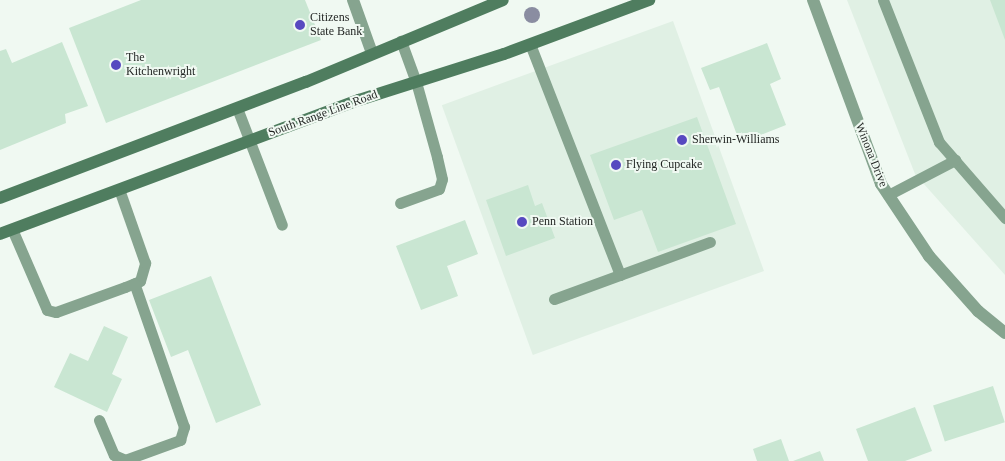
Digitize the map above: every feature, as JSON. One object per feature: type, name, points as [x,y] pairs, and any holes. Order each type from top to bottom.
[{"type":"main road","points":[[0,198],[237,108],[502,0]]},
{"type":"main road","name":"South Range Line Road","points":[[6,232],[359,100],[530,44],[649,0]]},
{"type":"street","points":[[353,0],[372,53]]},
{"type":"street","name":"Winona Drive","points":[[813,0],[881,184],[929,256],[978,311],[1005,334]]},
{"type":"lane","points":[[883,0],[939,142],[1005,218]]},
{"type":"lane","points":[[400,203],[439,189],[442,179],[416,82],[401,41]]},
{"type":"lane","points":[[530,44],[620,275]]},
{"type":"lane","points":[[237,108],[282,225]]},
{"type":"lane","points":[[888,195],[955,160]]},
{"type":"lane","points":[[6,232],[47,310],[56,312],[140,281],[145,263],[119,189]]},
{"type":"lane","points":[[554,299],[710,242]]},
{"type":"lane","points":[[99,420],[114,455],[125,460],[180,440],[184,427],[134,283]]},
{"type":"shaded area","points":[[847,0],[1005,0],[1005,275],[915,174]]},
{"type":"shaded area","points":[[673,21],[764,271],[533,355],[442,105]]},
{"type":"building","points":[[141,0],[305,0],[321,40],[106,123],[69,28]]},
{"type":"building","points":[[990,0],[1005,0],[1005,40]]},
{"type":"building","points":[[62,42],[88,106],[65,114],[66,123],[0,150],[0,51],[6,49],[12,63]]},
{"type":"building","points":[[767,43],[781,79],[770,84],[786,125],[740,143],[719,87],[710,90],[701,68]]},
{"type":"building","points":[[697,117],[736,224],[658,252],[642,210],[614,220],[590,155]]},
{"type":"building","name":"Penn Station","points":[[528,185],[535,206],[542,203],[555,238],[506,256],[486,200]]},
{"type":"building","points":[[465,220],[478,254],[447,266],[458,296],[421,310],[396,246]]},
{"type":"building","points":[[211,276],[261,405],[216,423],[188,350],[171,357],[149,300]]},
{"type":"building","points":[[104,326],[128,337],[112,374],[122,379],[107,412],[54,387],[70,353],[88,361]]},
{"type":"building","points":[[993,386],[1005,422],[945,442],[933,405]]},
{"type":"building","points":[[915,407],[932,451],[905,461],[868,461],[856,429]]},
{"type":"building","points":[[781,439],[789,461],[757,461],[753,449]]},
{"type":"building","points":[[820,451],[824,461],[793,461]]},
{"type":"place","name":"Citizens State Bank","points":[[300,25]]},
{"type":"place","name":"The Kitchenwright","points":[[116,65]]},
{"type":"place","name":"Sherwin-Williams","points":[[682,140]]},
{"type":"place","name":"Flying Cupcake","points":[[616,165]]},
{"type":"place","name":"Penn Station","points":[[522,222]]}]
